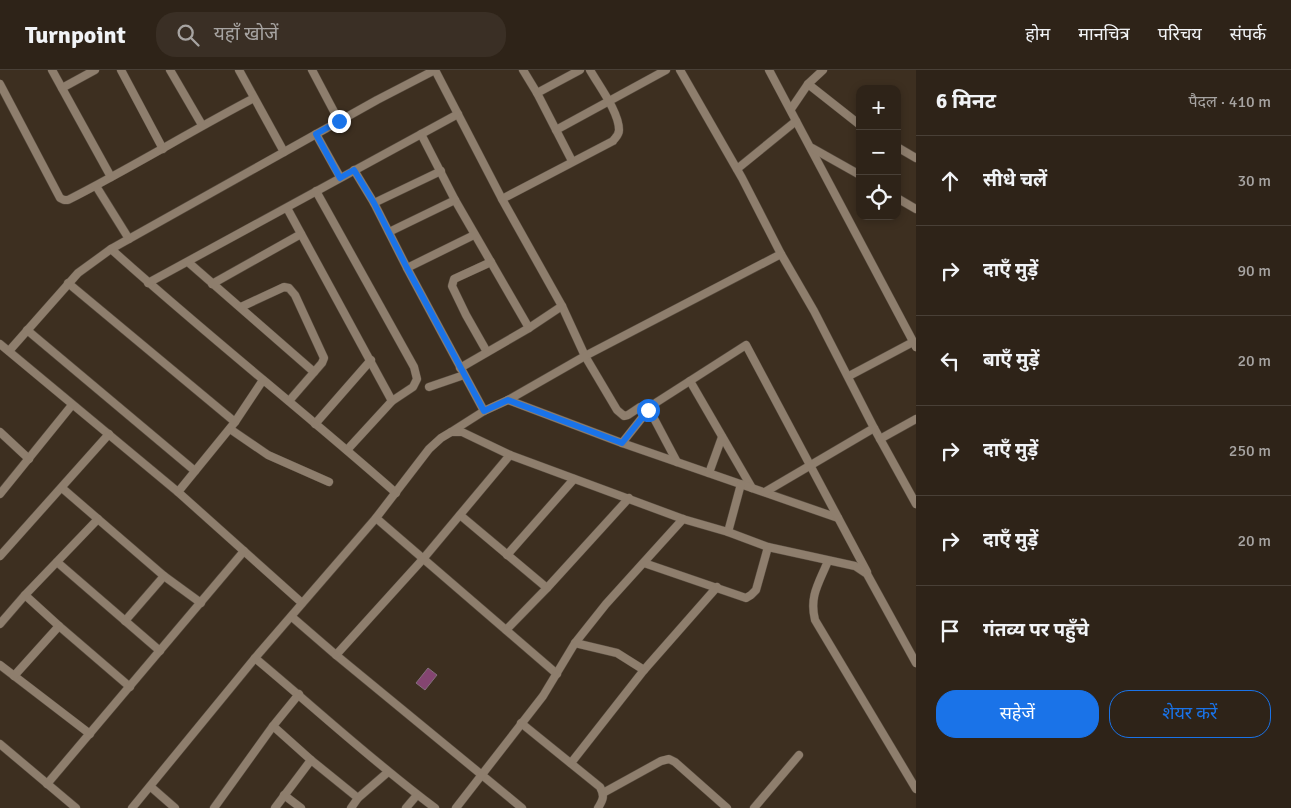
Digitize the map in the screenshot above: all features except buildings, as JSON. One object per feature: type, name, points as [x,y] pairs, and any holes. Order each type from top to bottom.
[{"type":"street","points":[[52,70],[111,177]]},
{"type":"street","points":[[62,88],[95,70]]},
{"type":"street","points":[[121,70],[163,149]]},
{"type":"street","points":[[170,70],[202,125]]},
{"type":"street","points":[[239,70],[284,152]]},
{"type":"street","points":[[312,70],[339,121]]},
{"type":"street","points":[[9,351],[68,283],[88,265],[111,249],[339,121],[435,70],[502,199],[562,306],[584,356],[620,414],[628,415],[640,406],[648,410],[677,462]]},
{"type":"street","points":[[523,70],[572,161]]},
{"type":"street","points":[[537,93],[580,70]]},
{"type":"street","points":[[502,199],[613,141],[618,135],[619,130],[616,119],[590,70]]},
{"type":"street","points":[[556,130],[666,70]]},
{"type":"street","points":[[680,70],[737,169],[874,428],[915,501]]},
{"type":"street","points":[[769,70],[915,346],[848,376]]},
{"type":"street","points":[[791,109],[808,84],[823,70]]},
{"type":"street","points":[[0,84],[60,198],[64,200],[68,200],[96,186],[202,125],[254,98]]},
{"type":"street","points":[[808,84],[856,122]]},
{"type":"street","points":[[148,283],[458,114]]},
{"type":"street","points":[[737,169],[796,121]]},
{"type":"street","points":[[316,134],[340,178]]},
{"type":"street","points":[[421,134],[474,235],[529,328]]},
{"type":"street","points":[[811,148],[858,175]]},
{"type":"street","points":[[901,149],[916,158]]},
{"type":"street","points":[[354,170],[374,203],[484,411]]},
{"type":"street","points":[[374,203],[441,171]]},
{"type":"street","points":[[96,186],[129,239]]},
{"type":"street","points":[[316,191],[414,367],[418,379],[416,383],[392,401],[347,450]]},
{"type":"street","points":[[389,232],[455,200]]},
{"type":"street","points":[[901,200],[916,209]]},
{"type":"street","points":[[287,208],[372,360],[392,401]]},
{"type":"street","points":[[212,284],[301,234]]},
{"type":"street","points":[[407,268],[474,235]]},
{"type":"street","points":[[111,249],[148,283],[396,493]]},
{"type":"street","points":[[132,808],[255,658],[376,518],[429,449],[441,438],[484,411],[508,400],[584,356],[781,254]]},
{"type":"street","points":[[188,262],[314,372]]},
{"type":"street","points":[[487,352],[452,286],[454,279],[490,262]]},
{"type":"street","points":[[68,283],[235,422]]},
{"type":"street","points":[[241,308],[284,287],[289,288],[295,294],[324,358],[322,363],[289,401]]},
{"type":"street","points":[[429,387],[462,371],[487,352],[529,328],[562,306]]},
{"type":"street","points":[[27,330],[195,471]]},
{"type":"street","points":[[0,344],[72,406],[109,434],[178,492],[302,603]]},
{"type":"street","points":[[622,443],[648,410],[746,346],[916,663]]},
{"type":"street","points":[[315,424],[372,360]]},
{"type":"street","points":[[178,492],[230,429],[263,380]]},
{"type":"street","points":[[690,381],[752,488]]},
{"type":"street","points":[[508,400],[622,443],[838,518]]},
{"type":"street","points":[[0,494],[72,406]]},
{"type":"street","points":[[880,439],[916,419]]},
{"type":"street","points":[[765,492],[809,464],[874,428]]},
{"type":"street","points":[[230,429],[268,455],[330,482]]},
{"type":"street","points":[[452,432],[462,432],[510,455],[683,519],[728,532],[768,547],[855,566],[868,574]]},
{"type":"street","points":[[0,433],[29,459]]},
{"type":"street","points":[[0,556],[109,434]]},
{"type":"street","points":[[709,473],[722,437]]},
{"type":"street","points":[[336,655],[423,559],[510,455]]},
{"type":"street","points":[[507,555],[574,480]]},
{"type":"street","points":[[728,532],[741,484]]},
{"type":"street","points":[[62,488],[164,576],[201,603]]},
{"type":"street","points":[[506,630],[629,498]]},
{"type":"street","points":[[460,515],[547,588]]},
{"type":"street","points":[[376,518],[557,674]]},
{"type":"street","points":[[0,624],[25,595],[98,519]]},
{"type":"street","points":[[456,808],[543,696],[574,643],[606,604],[683,519]]},
{"type":"street","points":[[644,563],[746,598],[756,590],[768,547]]},
{"type":"street","points":[[47,784],[244,551]]},
{"type":"street","points":[[828,561],[813,597],[815,620],[916,789]]},
{"type":"street","points":[[57,562],[160,652]]},
{"type":"street","points":[[125,622],[164,576]]},
{"type":"street","points":[[571,763],[644,670],[717,587]]},
{"type":"street","points":[[25,595],[130,687]]},
{"type":"street","points":[[292,617],[522,808]]},
{"type":"street","points":[[14,676],[59,626]]},
{"type":"street","points":[[574,643],[617,654],[644,670]]},
{"type":"street","points":[[255,658],[388,772],[435,808]]},
{"type":"street","points":[[0,665],[90,734]]},
{"type":"street","points":[[214,808],[273,726],[299,694]]},
{"type":"street","points":[[521,723],[600,787],[603,793],[603,800],[598,808]]},
{"type":"street","points":[[273,726],[358,798]]},
{"type":"street","points":[[0,744],[76,808]]},
{"type":"street","points":[[754,808],[799,755]]},
{"type":"street","points":[[603,793],[661,761],[669,759],[675,762],[727,808]]},
{"type":"street","points":[[275,808],[311,760]]},
{"type":"street","points":[[351,808],[358,798],[388,772]]},
{"type":"street","points":[[151,786],[175,808]]},
{"type":"street","points":[[284,795],[301,808]]},
{"type":"street","points":[[406,808],[417,795]]},
{"type":"route","points":[[339,121],[316,134],[340,178],[354,170],[374,203],[484,411],[508,400],[622,443],[648,410]]}]
